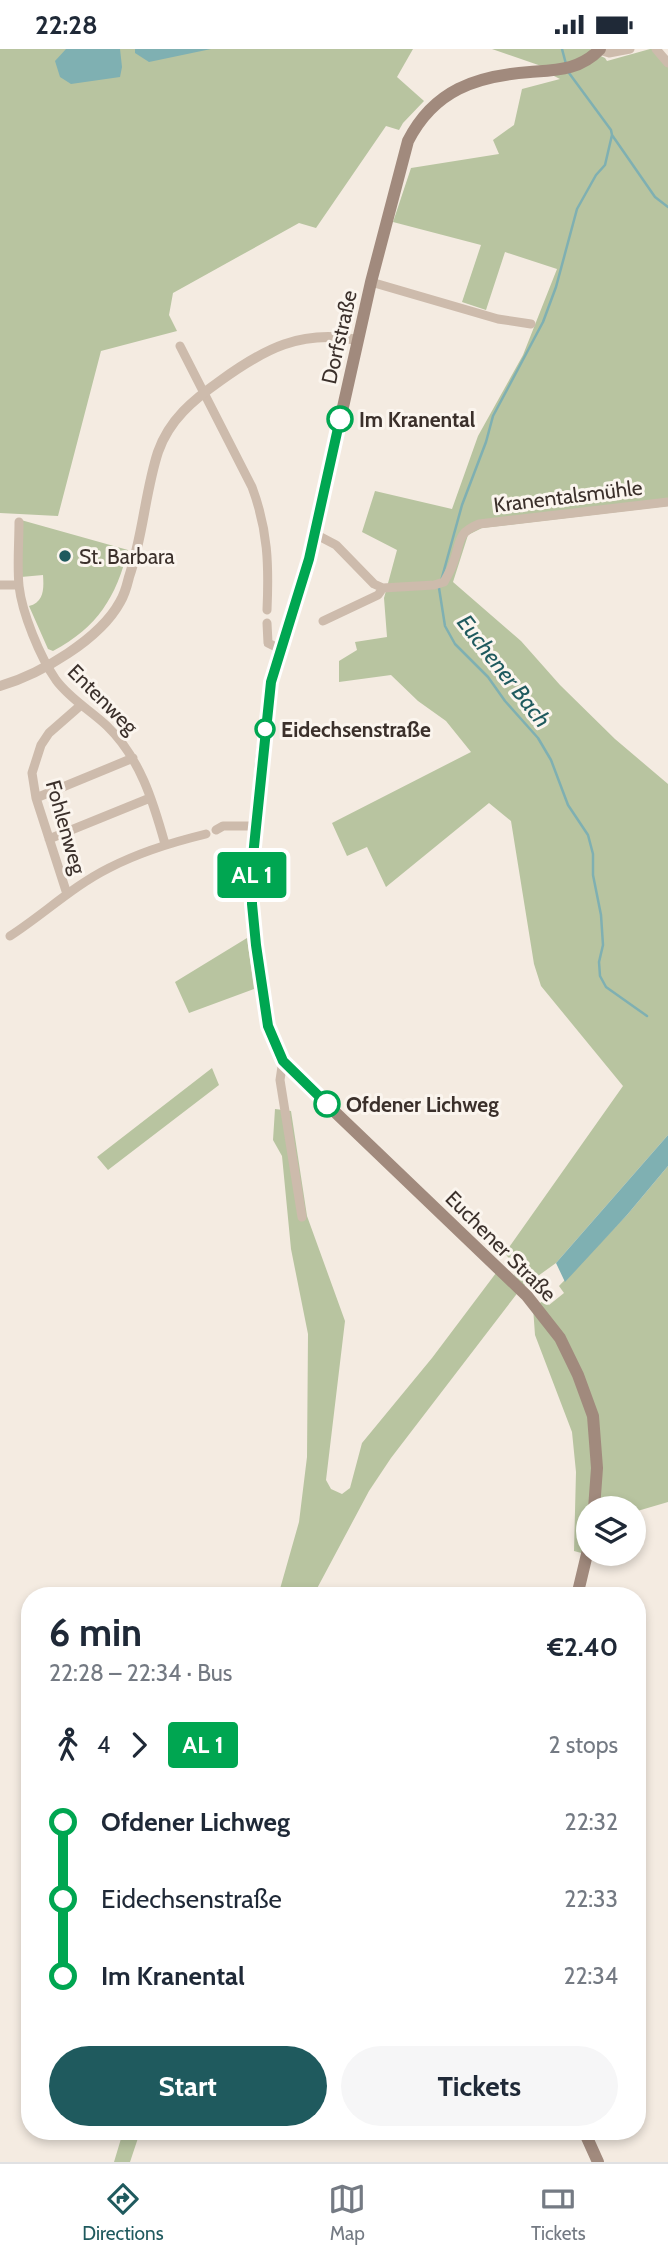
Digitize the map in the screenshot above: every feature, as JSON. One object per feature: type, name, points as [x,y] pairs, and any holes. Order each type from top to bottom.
[{"type":"main road","name":"Dorfstraße","points":[[313,1091],[283,1061],[268,1026],[252,904],[255,826],[271,682],[299,595],[371,282],[404,153],[414,128],[451,92],[485,77],[575,67],[588,60],[599,49]]},
{"type":"main road","name":"Euchener Straße","points":[[313,1091],[527,1296],[560,1338],[578,1375],[593,1416],[597,1468],[595,1496]]},
{"type":"main road","points":[[579,1587],[584,1566]]},
{"type":"main road","points":[[588,2140],[598,2162]]},
{"type":"street","points":[[599,49],[609,53],[630,49]]},
{"type":"street","points":[[656,49],[668,64]]},
{"type":"street","points":[[371,282],[498,319],[531,324]]},
{"type":"street","points":[[0,685],[47,666],[107,621],[122,600],[136,559],[162,443],[173,421],[204,392],[246,362],[286,343],[337,336],[358,340]]},
{"type":"street","points":[[180,346],[252,487],[260,510],[268,554],[267,610]]},
{"type":"street","name":"Kranentalsmühle","points":[[323,621],[378,595],[383,588],[439,584],[455,559],[463,535],[468,529],[480,524],[668,502]]},
{"type":"street","name":"Entenweg","points":[[19,522],[19,585],[27,621],[47,666],[69,696],[106,725],[126,745],[150,798],[165,844]]},
{"type":"street","points":[[314,534],[336,545],[374,584],[383,588]]},
{"type":"street","points":[[0,585],[19,585]]},
{"type":"street","points":[[267,623],[268,643],[280,649]]},
{"type":"street","name":"Fohlenweg","points":[[67,894],[36,798],[32,773],[41,745],[50,733],[81,705]]},
{"type":"street","name":"Entenweg","points":[[36,798],[133,758]]},
{"type":"street","points":[[49,839],[150,798]]},
{"type":"street","points":[[216,830],[223,826],[255,826]]},
{"type":"street","points":[[10,936],[108,868],[165,844],[206,834]]},
{"type":"street","name":"Dorfstraße","points":[[283,1061],[282,1091],[302,1217]]},
{"type":"green space","points":[[0,49],[413,49],[397,77],[424,101],[399,130],[386,126],[316,228],[299,223],[173,293],[169,315],[177,331],[101,351],[58,516],[0,513]]},
{"type":"green space","points":[[492,49],[591,49],[590,51],[607,61],[658,49],[668,62],[668,506],[482,528],[468,535],[453,582],[521,641],[560,685],[615,739],[668,784],[668,1135],[556,1263],[524,1286],[514,1275],[517,1270],[505,1253],[623,1086],[541,986],[534,964],[511,821],[489,803],[386,887],[367,847],[347,856],[332,823],[471,752],[446,721],[418,701],[391,675],[339,682],[339,661],[357,650],[355,642],[387,637],[384,598],[397,550],[362,532],[375,491],[452,509],[478,436],[523,355],[557,269],[505,252],[486,310],[462,302],[481,245],[393,222],[411,168],[499,154],[493,140],[514,125],[522,89],[560,79],[550,74],[547,68]]},
{"type":"green space","points":[[21,520],[128,550],[118,582],[103,609],[82,632],[53,651],[48,649],[29,606],[40,598],[43,575],[21,577]]},
{"type":"green space","points":[[247,938],[254,989],[189,1013],[175,982]]},
{"type":"green space","points":[[212,1068],[219,1085],[108,1170],[97,1157]]},
{"type":"green space","points":[[275,1109],[291,1111],[307,1216],[345,1321],[326,1480],[331,1489],[342,1494],[350,1488],[362,1443],[432,1358],[496,1273],[519,1291],[391,1458],[369,1491],[318,1587],[281,1587],[299,1522],[307,1457],[308,1334],[291,1249],[282,1156],[273,1140]]},
{"type":"green space","points":[[668,1166],[668,1502],[646,1508],[646,1496],[576,1496],[576,1552],[574,1551],[576,1472],[572,1432],[535,1335],[533,1307],[545,1300],[549,1305],[564,1293],[559,1286],[627,1215]]},
{"type":"green space","points":[[121,2140],[137,2140],[130,2162],[114,2162]]},
{"type":"water","points":[[66,49],[120,49],[120,77],[71,84],[60,77],[55,61]]},
{"type":"water","points":[[135,49],[211,49],[149,62],[135,53]]},
{"type":"water","points":[[668,1135],[668,1166],[565,1282],[556,1263]]},
{"type":"waterway","points":[[562,49],[566,64]]},
{"type":"waterway","points":[[569,73],[655,197],[668,207]]},
{"type":"waterway","name":"Euchener Bach","points":[[441,581],[462,505],[493,416],[543,322],[556,287],[577,209],[596,175],[605,165],[612,135]]},
{"type":"waterway","name":"Euchener Bach","points":[[439,588],[445,626],[455,644],[488,677],[538,738],[551,760],[568,805],[588,835],[601,915],[603,945],[599,962],[600,976],[606,987],[647,1016]]},
{"type":"bus line","points":[[327,1104],[283,1061],[268,1026],[256,945],[252,866],[271,682],[309,559],[340,419]]},
{"type":"place","name":"Im Kranental","points":[[340,419]]},
{"type":"place","name":"St. Barbara","points":[[65,556]]},
{"type":"place","name":"Eidechsenstraße","points":[[265,729]]},
{"type":"place","name":"Ofdener Lichweg","points":[[327,1104]]}]
